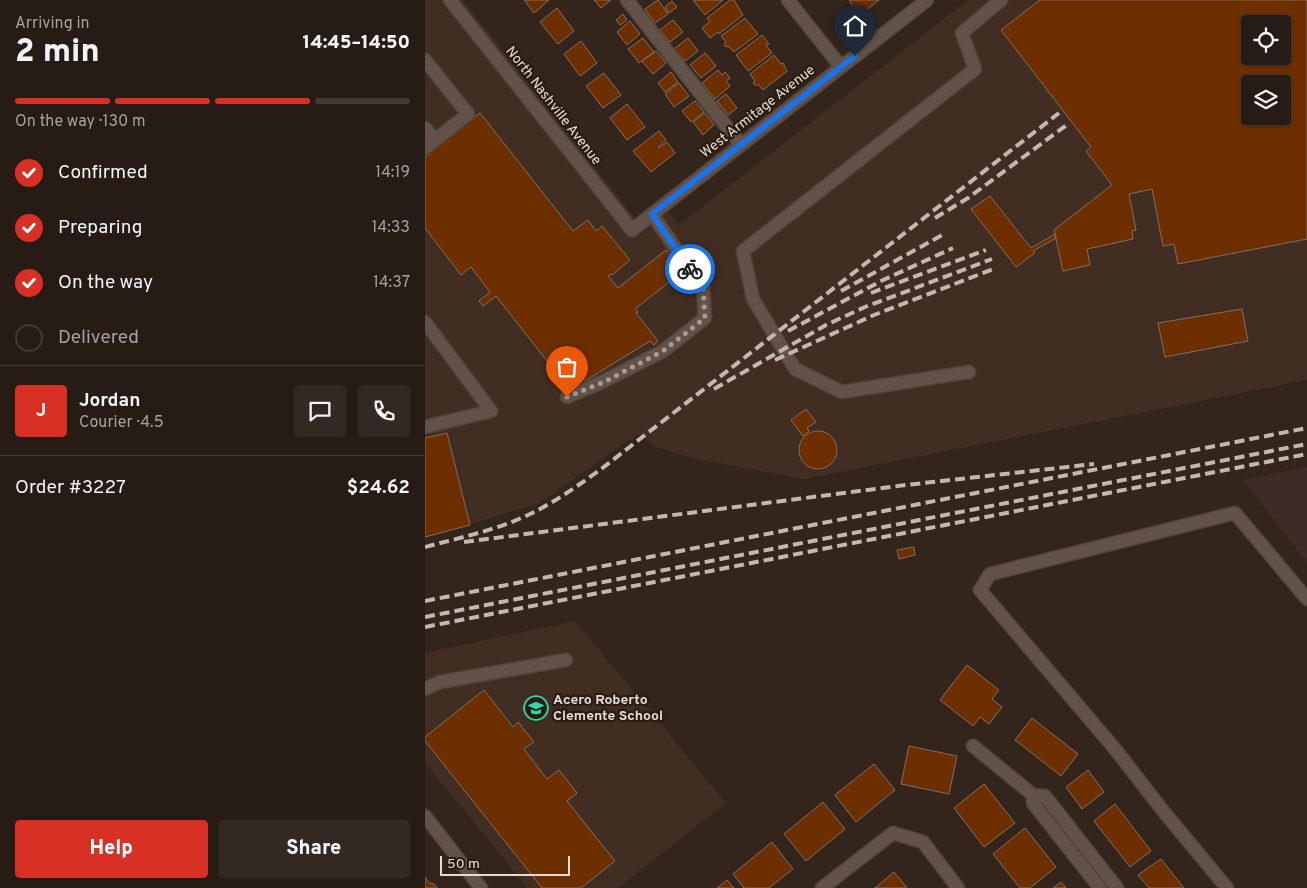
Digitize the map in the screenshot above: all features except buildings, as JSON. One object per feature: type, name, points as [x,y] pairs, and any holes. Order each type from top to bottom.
[{"type":"street","name":"North Nashville Avenue","points":[[450,0],[632,230]]},
{"type":"street","points":[[627,0],[741,145]]},
{"type":"street","points":[[788,0],[841,67]]},
{"type":"street","name":"West Armitage Avenue","points":[[632,230],[927,0]]},
{"type":"street","points":[[969,372],[842,392],[795,369],[753,299],[743,251],[975,69],[962,33],[1001,0]]},
{"type":"street","points":[[425,60],[468,114],[430,144],[425,128]]},
{"type":"street","points":[[567,397],[604,382],[663,351],[705,318],[703,288],[652,214]]},
{"type":"street","points":[[425,322],[491,411],[427,422]]},
{"type":"street","points":[[1227,888],[1115,749],[980,590],[990,574],[1235,513],[1307,600]]},
{"type":"street","points":[[425,689],[440,682],[566,660]]},
{"type":"street","points":[[973,746],[1033,796],[1045,796],[1117,888]]},
{"type":"street","points":[[1033,796],[1033,803],[1100,888]]},
{"type":"street","points":[[425,816],[481,888]]},
{"type":"street","points":[[822,888],[893,833],[923,842],[958,888]]},
{"type":"shaded area","points":[[425,0],[463,0],[636,219],[660,201],[679,225],[968,0],[1307,0],[1307,380],[804,479],[697,459],[655,447],[638,434],[538,504],[425,537]]},
{"type":"shaded area","points":[[1307,467],[1307,562],[1243,480]]},
{"type":"shaded area","name":"Acero Roberto Clemente School","points":[[575,621],[726,803],[618,888],[528,888],[425,763],[425,653]]},
{"type":"railway","points":[[425,547],[516,520],[547,505],[574,488],[600,470],[1059,113]]},
{"type":"railway","points":[[935,218],[968,198],[1068,124]]},
{"type":"railway","points":[[841,291],[944,234]]},
{"type":"railway","points":[[788,331],[881,281],[953,248]]},
{"type":"railway","points":[[871,293],[986,250]]},
{"type":"railway","points":[[714,389],[826,325],[865,307],[992,259]]},
{"type":"railway","points":[[775,360],[874,315],[996,268]]},
{"type":"railway","points":[[425,601],[1307,428]]},
{"type":"railway","points":[[425,617],[1307,444]]},
{"type":"railway","points":[[425,627],[1307,454]]},
{"type":"railway","points":[[464,542],[906,485],[1094,464]]},
{"type":"way so far","points":[[567,397],[604,382],[663,351],[705,318],[703,288],[690,269]]},
{"type":"place","name":"Acero Roberto Clemente School","points":[[536,708]]},
{"type":"route","points":[[690,269],[652,214],[855,56]]}]
